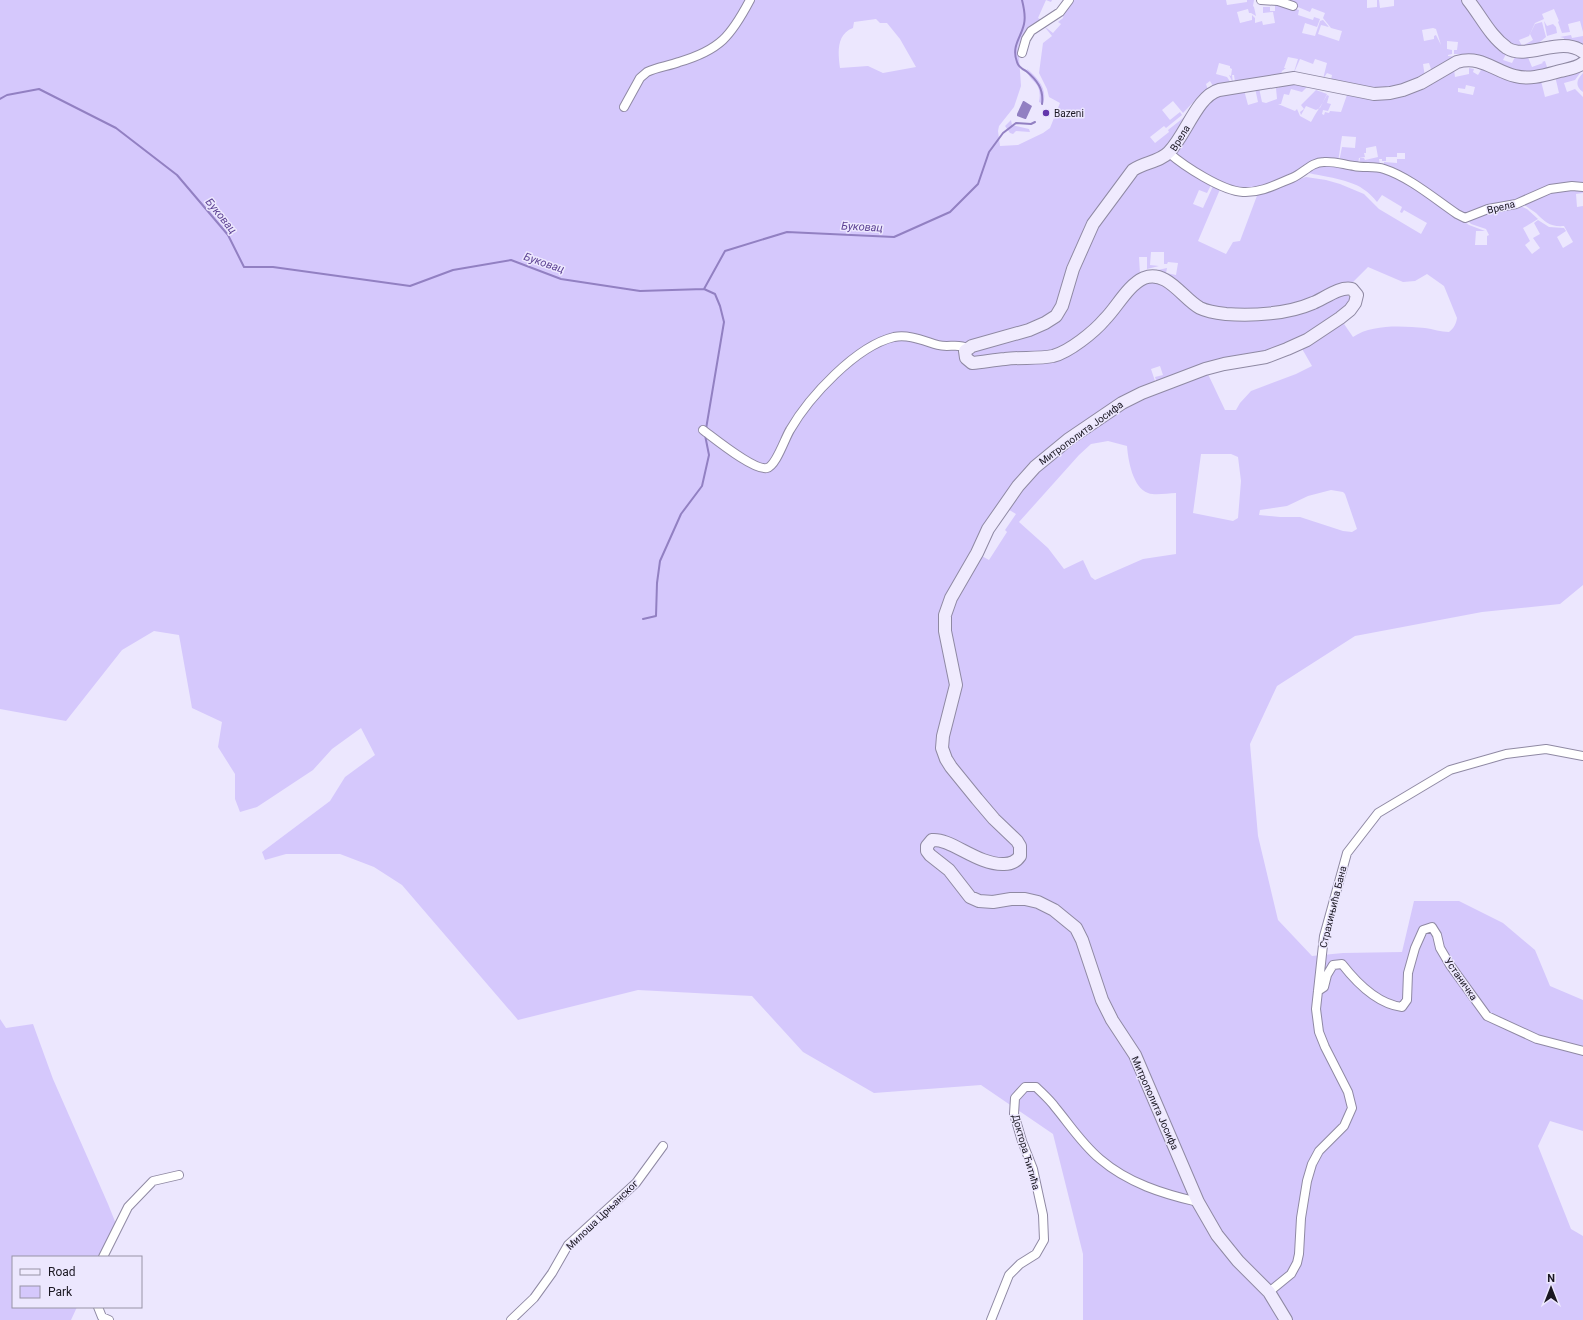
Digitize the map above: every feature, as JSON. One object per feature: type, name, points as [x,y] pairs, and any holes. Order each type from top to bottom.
[{"type":"street","points":[[624,107],[640,78],[647,72],[703,54],[727,38],[734,29],[750,0]]},
{"type":"street","points":[[1022,53],[1026,39],[1031,31],[1060,12],[1069,0]]},
{"type":"street","points":[[1261,0],[1278,1],[1293,6]]},
{"type":"street","points":[[1468,0],[1492,34],[1509,49],[1523,53],[1547,47],[1571,47],[1583,52]]},
{"type":"street","name":"Врела","points":[[1583,63],[1578,66],[1549,74],[1523,78],[1509,74],[1485,63],[1474,60],[1463,60],[1421,83],[1403,90],[1381,94],[1294,78],[1219,90],[1211,92],[1204,98],[1178,141],[1168,153],[1178,161],[1212,180],[1232,189],[1244,192],[1266,189],[1300,174],[1318,162],[1333,162],[1359,167],[1383,169],[1404,178],[1456,214],[1465,218],[1488,210],[1516,204],[1550,189],[1572,186],[1583,187]]},
{"type":"street","points":[[705,432],[729,451],[761,468],[768,468],[774,463],[790,430],[803,410],[826,384],[861,352],[884,340],[904,336],[921,339],[941,346],[960,345],[967,348],[1029,330],[1045,323],[1056,316],[1062,306],[1073,269],[1093,224],[1133,170],[1139,166],[1158,160],[1168,153]]},
{"type":"street","name":"Митрополита Јосифа","points":[[967,348],[964,355],[968,362],[972,363],[1055,355],[1072,346],[1104,320],[1127,291],[1144,278],[1154,277],[1167,281],[1189,301],[1200,308],[1209,312],[1224,314],[1250,315],[1301,307],[1313,304],[1344,289],[1352,289],[1357,295],[1355,303],[1350,310],[1307,340],[1266,357],[1224,364],[1205,369],[1142,393],[1122,403],[1069,439],[1035,467],[1018,486],[988,529],[970,566],[951,598],[945,615],[945,631],[956,685],[943,736],[943,754],[951,767],[987,812],[1017,842],[1020,851],[1018,859],[1013,863],[997,864],[981,860],[944,841],[936,840],[929,842],[927,846],[927,851],[930,855],[949,870],[970,897],[979,901],[993,902],[1011,899],[1031,900],[1054,910],[1076,928],[1082,940],[1102,1000],[1112,1020],[1134,1055],[1198,1202],[1217,1235],[1238,1261],[1269,1292],[1286,1320]]},
{"type":"street","name":"Страхињића Бана","points":[[1269,1292],[1291,1274],[1297,1263],[1300,1254],[1301,1218],[1307,1181],[1312,1164],[1319,1151],[1344,1126],[1352,1108],[1348,1092],[1319,1032],[1316,1009],[1324,936],[1347,853],[1378,813],[1450,770],[1506,754],[1546,749],[1582,753]]},
{"type":"street","name":"Устаничка","points":[[1318,991],[1324,987],[1327,975],[1333,965],[1342,964],[1363,987],[1391,1006],[1402,1007],[1408,1000],[1408,973],[1415,948],[1423,930],[1432,927],[1437,935],[1440,948],[1450,966],[1487,1016],[1537,1039],[1583,1051]]},
{"type":"street","name":"Доктора Ћитића","points":[[991,1320],[1009,1275],[1020,1264],[1036,1254],[1044,1240],[1043,1215],[1033,1169],[1022,1141],[1014,1114],[1015,1098],[1025,1086],[1036,1087],[1055,1107],[1076,1134],[1100,1159],[1128,1179],[1172,1196],[1198,1202]]},
{"type":"street","name":"Милоша Црњанског","points":[[511,1320],[534,1298],[552,1273],[568,1245],[636,1182],[663,1146]]},
{"type":"street","points":[[104,1256],[128,1207],[153,1181],[179,1175]]},
{"type":"street","points":[[98,1308],[102,1317],[108,1320]]},
{"type":"green space","points":[[0,0],[1046,0],[1038,18],[1045,22],[1029,31],[1021,46],[1019,56],[1021,86],[1014,107],[999,126],[998,131],[1000,146],[1018,145],[1050,128],[1060,103],[1049,97],[1047,89],[1039,73],[1043,43],[1052,36],[1044,26],[1053,33],[1061,24],[1058,22],[1063,18],[1064,10],[1071,0],[1226,0],[1227,5],[1247,2],[1247,0],[1254,0],[1253,6],[1256,16],[1249,13],[1248,9],[1237,12],[1240,23],[1252,20],[1252,15],[1255,18],[1255,23],[1262,21],[1263,25],[1275,23],[1273,12],[1263,13],[1263,7],[1270,7],[1270,11],[1275,11],[1275,4],[1261,5],[1257,3],[1276,3],[1299,10],[1298,15],[1313,20],[1314,17],[1320,19],[1317,27],[1305,23],[1302,33],[1315,36],[1320,21],[1323,20],[1329,27],[1321,25],[1318,34],[1339,41],[1342,31],[1331,28],[1323,18],[1325,13],[1312,8],[1310,12],[1281,0],[1367,0],[1367,8],[1377,7],[1377,0],[1379,0],[1380,8],[1394,6],[1394,0],[1462,0],[1472,9],[1489,36],[1507,52],[1503,60],[1512,63],[1516,55],[1527,55],[1532,67],[1545,61],[1548,70],[1528,74],[1517,73],[1483,59],[1463,54],[1454,54],[1454,50],[1457,50],[1458,42],[1447,41],[1447,49],[1452,50],[1452,54],[1448,56],[1462,57],[1446,63],[1432,72],[1429,63],[1423,64],[1425,77],[1402,87],[1390,89],[1366,90],[1354,88],[1331,80],[1332,75],[1327,73],[1323,79],[1327,63],[1315,59],[1313,64],[1300,59],[1293,75],[1298,59],[1288,57],[1284,68],[1286,68],[1282,71],[1280,77],[1238,84],[1235,82],[1234,75],[1232,75],[1233,83],[1229,75],[1231,76],[1232,69],[1230,66],[1219,63],[1216,74],[1227,77],[1231,83],[1213,86],[1210,81],[1206,84],[1208,90],[1199,96],[1183,113],[1173,101],[1162,110],[1170,120],[1180,112],[1182,115],[1166,128],[1164,126],[1150,137],[1155,143],[1169,132],[1168,130],[1187,115],[1195,105],[1174,140],[1157,157],[1162,160],[1170,158],[1212,183],[1207,193],[1199,190],[1193,204],[1203,208],[1214,184],[1221,187],[1198,241],[1226,254],[1233,242],[1240,241],[1258,193],[1306,177],[1340,184],[1364,194],[1379,209],[1421,234],[1427,223],[1404,210],[1402,213],[1400,212],[1402,207],[1382,195],[1377,202],[1367,192],[1352,183],[1308,173],[1312,168],[1324,165],[1385,172],[1405,181],[1469,225],[1485,231],[1476,231],[1475,245],[1487,245],[1487,236],[1489,235],[1486,229],[1471,224],[1469,222],[1471,220],[1487,211],[1518,205],[1527,209],[1538,219],[1523,228],[1530,241],[1525,245],[1532,254],[1540,248],[1533,238],[1540,234],[1534,223],[1538,220],[1549,227],[1564,228],[1566,231],[1557,237],[1563,248],[1573,242],[1564,226],[1555,226],[1548,223],[1523,204],[1523,202],[1560,189],[1583,189],[1583,193],[1576,194],[1577,207],[1583,206],[1583,585],[1560,604],[1482,612],[1355,636],[1277,686],[1250,744],[1258,836],[1278,920],[1312,956],[1343,953],[1402,952],[1414,901],[1459,901],[1503,923],[1535,950],[1550,986],[1583,1000],[1583,1131],[1550,1121],[1538,1146],[1571,1229],[1583,1236],[1583,1320],[1083,1320],[1083,1254],[1053,1134],[981,1085],[874,1093],[803,1052],[752,996],[638,990],[518,1020],[402,885],[374,867],[340,854],[286,854],[265,860],[262,852],[330,801],[345,777],[375,755],[361,728],[332,749],[313,770],[257,807],[240,812],[235,799],[235,774],[218,747],[222,722],[192,708],[179,635],[154,631],[122,650],[66,721],[0,709]],"holes":[[[876,19],[880,23],[887,23],[900,39],[916,67],[883,73],[868,66],[840,68],[839,45],[847,31],[853,28],[854,22]],[[1433,28],[1436,29],[1441,45],[1436,35],[1434,36],[1434,39],[1424,41],[1422,30]],[[1151,252],[1164,252],[1164,264],[1167,264],[1168,262],[1178,263],[1176,275],[1166,273],[1167,268],[1147,274],[1159,275],[1171,279],[1195,301],[1209,308],[1236,312],[1264,311],[1304,303],[1341,283],[1353,282],[1368,267],[1403,282],[1415,281],[1427,274],[1444,286],[1457,318],[1454,326],[1449,332],[1425,328],[1388,327],[1369,330],[1353,337],[1342,321],[1301,347],[1312,366],[1296,374],[1251,391],[1236,410],[1225,410],[1207,372],[1142,397],[1122,407],[1063,449],[1039,469],[1006,508],[1016,514],[1005,530],[1007,532],[989,560],[980,555],[971,574],[965,569],[986,525],[1006,496],[1036,462],[1078,429],[1135,391],[1156,384],[1151,369],[1160,366],[1163,375],[1155,377],[1157,383],[1203,365],[1253,357],[1270,352],[1290,344],[1318,328],[1341,312],[1350,301],[1348,295],[1339,294],[1314,307],[1284,315],[1250,318],[1213,316],[1205,314],[1189,305],[1170,287],[1163,283],[1156,281],[1138,286],[1135,279],[1140,274],[1139,257],[1147,257],[1147,269],[1159,266],[1150,265]],[[1108,441],[1127,446],[1132,473],[1135,480],[1143,490],[1154,494],[1176,493],[1176,554],[1143,559],[1095,580],[1091,577],[1083,560],[1064,569],[1048,548],[1019,522],[1079,455],[1091,444]],[[1201,454],[1231,454],[1238,457],[1241,481],[1238,518],[1233,521],[1193,513]],[[1331,490],[1343,492],[1357,529],[1352,532],[1343,531],[1300,517],[1259,515],[1260,510],[1287,506],[1308,496]]]},
{"type":"green space","points":[[1473,0],[1583,0],[1583,32],[1580,21],[1568,24],[1570,32],[1562,33],[1554,9],[1542,14],[1544,19],[1535,23],[1529,36],[1519,40],[1522,46],[1533,40],[1530,34],[1535,24],[1542,22],[1546,37],[1535,46],[1528,48],[1507,43]]},
{"type":"green space","points":[[1544,21],[1547,26],[1553,24],[1556,27],[1557,33],[1547,36]]},
{"type":"green space","points":[[1571,35],[1572,38],[1583,36],[1583,45],[1545,43],[1550,40],[1564,41],[1564,38],[1560,37]]},
{"type":"green space","points":[[1475,67],[1541,81],[1545,97],[1559,93],[1555,76],[1583,69],[1575,80],[1564,83],[1567,92],[1575,89],[1583,97],[1583,185],[1521,199],[1467,216],[1384,168],[1384,162],[1397,163],[1397,159],[1405,159],[1405,153],[1397,153],[1397,157],[1386,157],[1386,161],[1379,159],[1380,165],[1359,165],[1360,158],[1364,158],[1365,160],[1378,157],[1376,146],[1366,148],[1366,153],[1364,153],[1365,157],[1359,158],[1358,165],[1339,162],[1342,147],[1355,148],[1356,137],[1342,136],[1338,162],[1302,170],[1262,188],[1242,190],[1215,180],[1180,160],[1174,152],[1210,97],[1244,90],[1248,105],[1258,102],[1255,88],[1259,88],[1262,102],[1266,103],[1277,99],[1276,88],[1279,88],[1278,84],[1310,84],[1302,92],[1291,89],[1289,95],[1284,94],[1281,104],[1278,104],[1295,111],[1297,109],[1300,116],[1311,122],[1327,95],[1329,96],[1327,103],[1331,104],[1328,111],[1323,110],[1322,114],[1324,115],[1325,112],[1329,113],[1330,111],[1341,112],[1348,92],[1372,97],[1454,69],[1455,77],[1469,74],[1469,68],[1474,69],[1473,72],[1478,75],[1481,70]],"holes":[[[1466,85],[1475,87],[1473,95],[1458,92],[1458,88],[1465,89]]]},
{"type":"green space","points":[[1027,69],[1041,84],[1044,93],[1043,104],[1039,102],[1039,90],[1028,74]]},
{"type":"green space","points":[[1583,73],[1583,92],[1577,83]]},
{"type":"green space","points":[[1316,90],[1327,94],[1320,108],[1316,110],[1306,106],[1301,115],[1300,112],[1304,109],[1301,105]]},
{"type":"green space","points":[[1011,120],[1012,125],[1029,129],[1030,132],[1016,131],[1013,134],[1010,133],[1005,126]]},
{"type":"green space","points":[[0,1019],[6,1028],[33,1024],[53,1079],[116,1224],[100,1256],[12,1256],[12,1308],[77,1308],[71,1320],[0,1320]]},
{"type":"shaded area","points":[[1023,101],[1032,106],[1026,119],[1017,116]]},
{"type":"waterway","name":"Буковац","points":[[1022,0],[1025,21],[1017,42],[1015,56],[1019,66],[1030,74],[1039,85],[1042,94],[1042,104]]},
{"type":"waterway","name":"Буковац","points":[[0,99],[7,95],[39,89],[116,128],[177,175],[228,235],[244,267],[273,267],[410,286],[453,270],[511,260],[561,279],[640,291],[704,289],[715,294],[724,322],[706,429]]},
{"type":"waterway","name":"Буковац","points":[[704,289],[725,251],[787,232],[894,237],[950,212],[978,184],[989,152],[1003,133],[1016,123],[1031,124],[1035,122]]},
{"type":"waterway","points":[[643,619],[656,616],[657,583],[660,561],[681,514],[702,486],[709,455],[705,435]]},
{"type":"place","name":"Bazeni","points":[[1046,113]]}]
